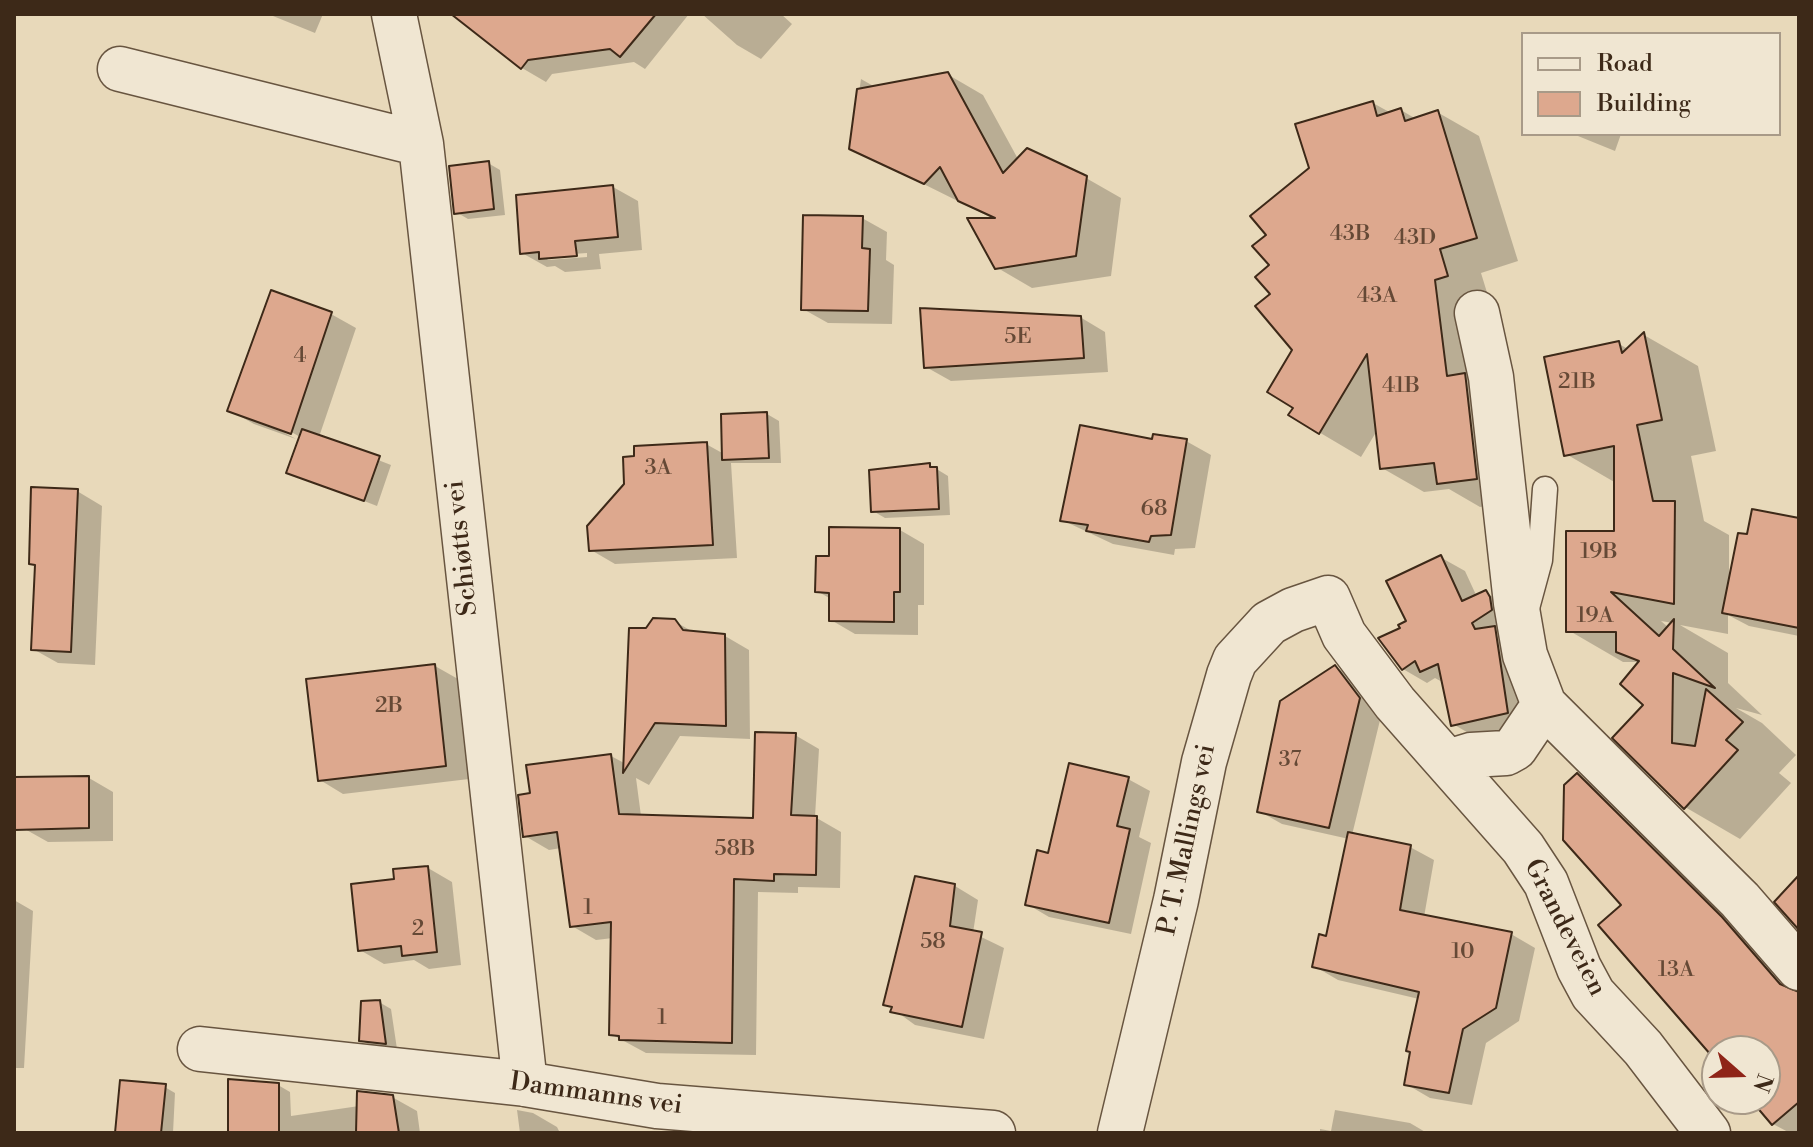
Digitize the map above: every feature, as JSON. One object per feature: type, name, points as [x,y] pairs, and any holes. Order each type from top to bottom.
[{"type":"street","name":"Schiøtts vei","points":[[394,14],[421,144],[525,1084]]},
{"type":"street","points":[[120,69],[421,144]]},
{"type":"street","points":[[1477,313],[1491,377],[1525,655],[1544,705],[1740,900],[1799,968]]},
{"type":"street","name":"Grandeveien","points":[[1328,598],[1344,635],[1360,657],[1523,848],[1546,883],[1579,968],[1593,994],[1643,1048],[1708,1133]]},
{"type":"street","name":"P. T. Mallings vei","points":[[1120,1133],[1176,900],[1204,762],[1229,675],[1240,653],[1269,623],[1293,610],[1328,598]]},
{"type":"street","points":[[1448,762],[1471,755],[1506,753],[1515,748],[1544,705]]},
{"type":"street","name":"Dammanns vei","points":[[200,1049],[525,1084],[657,1106],[993,1133]]},
{"type":"lane","points":[[1521,631],[1540,560],[1545,489]]},
{"type":"building","points":[[451,14],[656,14],[620,57],[610,49],[528,60],[521,69]]},
{"type":"building","points":[[948,72],[1003,173],[1027,148],[1087,176],[1076,256],[995,269],[967,218],[995,218],[958,201],[940,167],[924,184],[849,149],[857,89]]},
{"type":"building","points":[[1373,101],[1377,116],[1401,108],[1405,121],[1438,110],[1477,238],[1440,249],[1448,276],[1435,280],[1447,376],[1465,373],[1477,479],[1437,484],[1434,463],[1380,469],[1367,354],[1319,434],[1288,415],[1293,408],[1267,392],[1292,350],[1255,306],[1270,294],[1255,277],[1269,265],[1252,246],[1266,235],[1250,216],[1309,168],[1295,124]]},
{"type":"building","points":[[489,161],[494,209],[454,214],[449,166]]},
{"type":"building","points":[[613,185],[618,237],[575,241],[577,256],[539,259],[539,252],[520,254],[516,195]]},
{"type":"building","points":[[803,215],[863,216],[862,248],[870,249],[868,311],[801,310]]},
{"type":"building","points":[[271,290],[332,312],[291,434],[227,411]]},
{"type":"building","points":[[920,308],[1081,316],[1084,358],[924,368]]},
{"type":"building","points":[[1644,332],[1662,420],[1637,425],[1653,501],[1675,501],[1674,604],[1611,592],[1659,636],[1674,619],[1673,649],[1715,688],[1673,673],[1672,743],[1695,746],[1706,689],[1743,722],[1726,740],[1738,750],[1684,809],[1612,738],[1643,705],[1620,684],[1639,661],[1616,652],[1616,632],[1566,632],[1566,531],[1614,531],[1614,446],[1564,456],[1544,357],[1619,341],[1622,353]]},
{"type":"building","points":[[767,412],[769,458],[722,460],[721,414]]},
{"type":"building","points":[[1080,425],[1152,439],[1153,434],[1187,439],[1171,535],[1151,536],[1149,542],[1086,531],[1088,525],[1060,521]]},
{"type":"building","points":[[302,429],[380,456],[364,501],[286,473]]},
{"type":"building","points":[[707,442],[713,545],[589,551],[587,526],[624,484],[623,457],[634,456],[634,446]]},
{"type":"building","points":[[930,463],[930,467],[937,467],[939,509],[871,512],[869,470]]},
{"type":"building","points":[[31,487],[78,489],[71,652],[31,650],[35,565],[29,564]]},
{"type":"building","points":[[1752,509],[1799,518],[1799,628],[1722,613],[1738,533],[1747,534]]},
{"type":"building","points":[[829,527],[900,528],[900,592],[894,592],[894,622],[829,621],[829,593],[815,592],[816,556],[829,556]]},
{"type":"building","points":[[1441,555],[1462,601],[1486,590],[1490,597],[1492,610],[1472,623],[1475,629],[1495,626],[1508,713],[1451,726],[1438,664],[1420,672],[1415,661],[1402,670],[1378,638],[1400,628],[1398,625],[1406,621],[1386,581]]},
{"type":"building","points":[[653,618],[675,619],[683,630],[725,634],[726,726],[655,723],[623,773],[629,628],[646,628]]},
{"type":"building","points":[[435,664],[446,766],[318,781],[306,679]]},
{"type":"building","points":[[1335,665],[1360,698],[1329,828],[1257,812],[1280,701]]},
{"type":"building","points":[[755,732],[796,733],[791,815],[817,816],[816,875],[774,874],[774,881],[734,879],[732,1043],[619,1040],[619,1036],[609,1035],[611,922],[570,927],[557,832],[523,837],[518,795],[530,793],[526,765],[611,754],[619,814],[753,818]]},
{"type":"building","points":[[1069,763],[1129,777],[1117,826],[1130,829],[1109,923],[1025,905],[1037,850],[1048,853]]},
{"type":"building","points":[[1577,773],[1722,917],[1780,984],[1799,992],[1799,1102],[1772,1125],[1764,1115],[1781,1115],[1781,1035],[1701,1035],[1701,1044],[1598,925],[1621,905],[1563,840],[1564,785]]},
{"type":"building","points":[[89,776],[89,828],[14,830],[14,777]]},
{"type":"building","points":[[1348,832],[1411,845],[1400,910],[1512,932],[1496,1008],[1463,1029],[1449,1093],[1404,1085],[1410,1052],[1406,1051],[1419,992],[1312,967],[1319,934],[1326,936]]},
{"type":"building","points":[[428,866],[437,952],[402,956],[401,946],[358,951],[351,884],[394,879],[393,869]]},
{"type":"building","points":[[1799,875],[1799,930],[1774,902]]},
{"type":"building","points":[[915,876],[955,884],[950,926],[982,932],[962,1027],[890,1012],[892,1007],[883,1005]]},
{"type":"building","points":[[380,1000],[386,1044],[359,1041],[361,1001]]},
{"type":"building","points":[[228,1079],[279,1083],[279,1133],[228,1133]]},
{"type":"building","points":[[120,1080],[166,1084],[161,1133],[115,1133]]},
{"type":"building","points":[[357,1091],[393,1095],[399,1133],[356,1133]]}]
